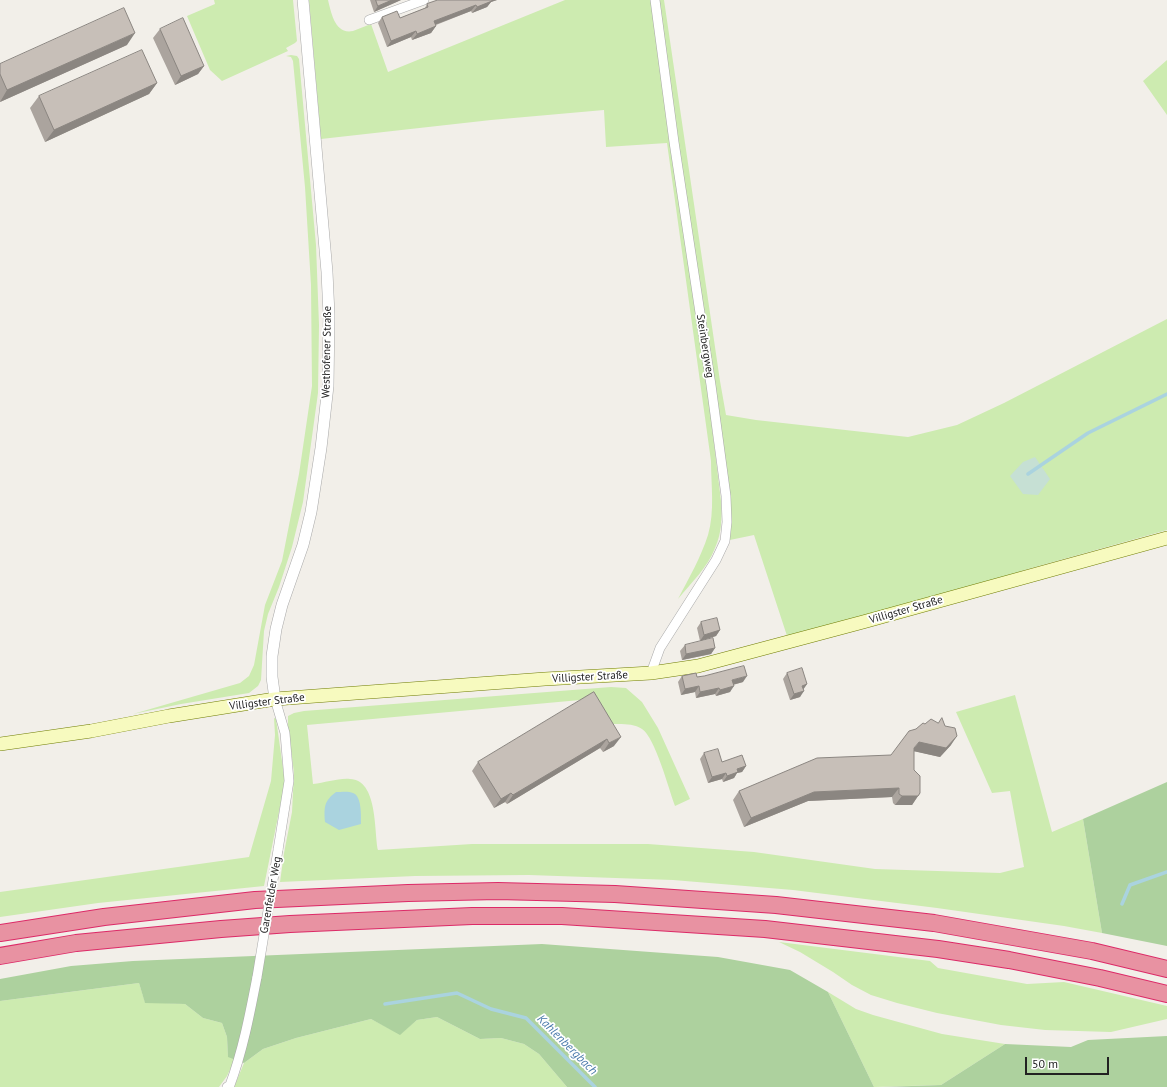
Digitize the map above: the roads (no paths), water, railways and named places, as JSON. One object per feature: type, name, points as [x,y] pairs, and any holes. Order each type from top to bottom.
[{"type":"highway","points":[[0,933],[104,917],[255,900],[408,893],[490,892],[616,894],[776,905],[934,923],[1092,951],[1167,969]]},
{"type":"highway","points":[[0,956],[76,943],[221,928],[472,916],[562,916],[765,929],[938,949],[1009,960],[1100,978],[1167,994]]},
{"type":"main road","name":"Villigster Straße","points":[[0,744],[91,732],[169,716],[275,699],[545,679],[651,673],[705,664],[1041,574],[1167,538]]},
{"type":"street","name":"Westhofener Straße","points":[[275,699],[272,677],[272,656],[276,629],[282,605],[303,545],[311,512],[321,448],[328,386],[329,316],[327,272],[303,0]]},
{"type":"street","points":[[369,20],[424,0]]},
{"type":"street","name":"Steinbergweg","points":[[651,673],[660,648],[716,560],[725,541],[727,522],[726,496],[711,384],[674,142],[655,0]]},
{"type":"street","name":"Garenfelder Weg","points":[[227,1087],[230,1085],[237,1064],[250,1015],[289,781],[285,733],[275,699]]},
{"type":"water","points":[[336,792],[349,792],[356,795],[360,807],[361,824],[339,830],[325,822],[327,801]]},
{"type":"waterway","points":[[1028,474],[1088,433],[1167,394]]},
{"type":"waterway","points":[[1122,904],[1130,885],[1167,872]]},
{"type":"waterway","name":"Kahlenbergbach","points":[[385,1004],[457,993],[491,1009],[526,1018],[595,1087]]}]
